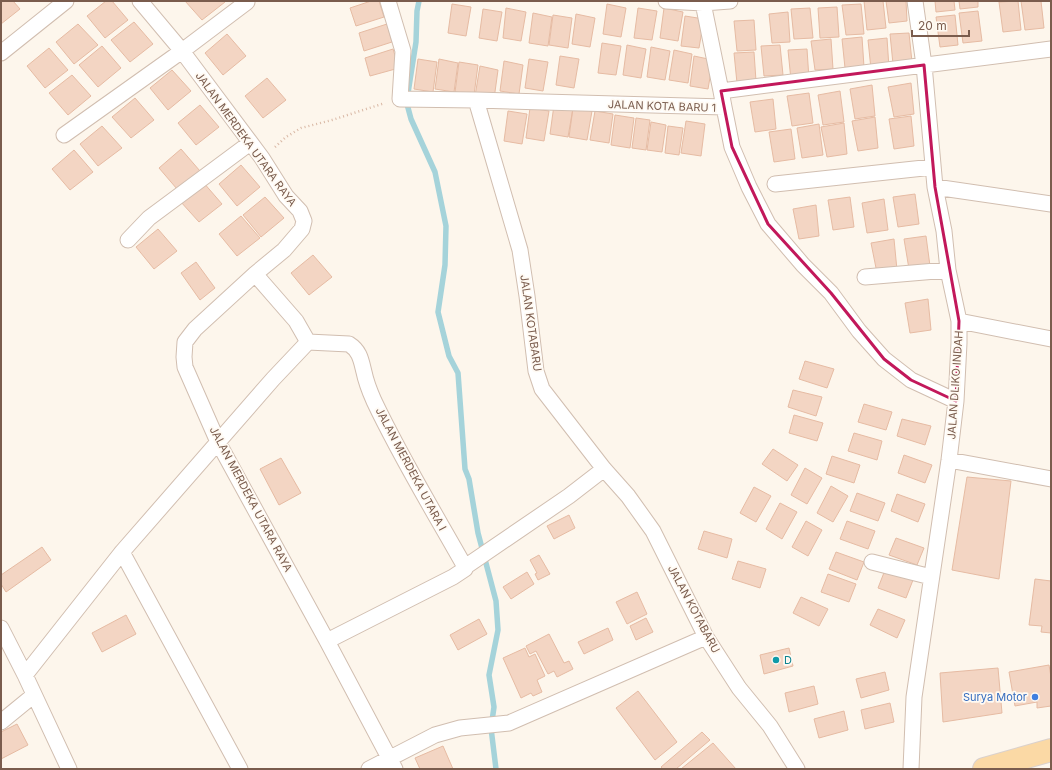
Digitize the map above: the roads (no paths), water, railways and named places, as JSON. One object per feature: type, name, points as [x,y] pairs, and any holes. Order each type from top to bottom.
[{"type":"main road","points":[[984,769],[1051,750]]},
{"type":"street","points":[[1,53],[66,1]]},
{"type":"street","name":"JALAN MERDEKA UTARA RAYA","points":[[140,1],[182,51],[262,158],[286,196],[300,212],[304,221],[302,229],[284,250],[195,328],[185,342],[185,367],[218,442],[327,641],[392,764]]},
{"type":"street","points":[[388,1],[403,51],[406,99],[476,100]]},
{"type":"street","points":[[666,1],[703,4],[730,1]]},
{"type":"street","name":"JALAN DLIKO INDAH","points":[[911,769],[914,697],[949,460],[956,401],[959,343],[959,321],[948,270],[944,230],[935,187],[924,64],[915,1]]},
{"type":"street","points":[[64,135],[182,51],[247,2]]},
{"type":"street","points":[[703,4],[721,92]]},
{"type":"street","name":"JALAN KOTA BARU 1","points":[[476,100],[724,107],[721,92],[924,64],[1051,49]]},
{"type":"street","name":"JALAN KOTABARU","points":[[476,100],[520,250],[532,328],[536,371],[542,390],[604,469],[628,496],[653,531],[706,636],[740,688],[770,726],[797,769]]},
{"type":"street","points":[[724,107],[732,147],[748,187],[768,224],[803,265],[831,293],[859,331],[884,359],[911,380],[956,401]]},
{"type":"street","points":[[128,240],[149,218],[250,143]]},
{"type":"street","points":[[775,184],[933,167]]},
{"type":"street","points":[[935,187],[1051,204]]},
{"type":"street","points":[[865,277],[948,270]]},
{"type":"street","points":[[25,675],[122,552],[273,379],[308,342],[296,321],[255,274]]},
{"type":"street","points":[[959,321],[1051,339]]},
{"type":"street","name":"JALAN MERDEKA UTARA I","points":[[308,342],[349,344],[360,354],[364,372],[374,400],[422,490],[471,563]]},
{"type":"street","points":[[949,460],[1051,479]]},
{"type":"street","points":[[327,641],[453,577],[493,547],[569,496],[604,469]]},
{"type":"street","points":[[122,552],[240,769]]},
{"type":"street","points":[[872,562],[931,577]]},
{"type":"street","points":[[1,628],[25,675],[69,769]]},
{"type":"street","points":[[370,769],[392,764],[435,735],[460,728],[484,727],[509,723],[706,636]]},
{"type":"street","points":[[1,722],[34,695]]},
{"type":"waterway","points":[[419,1],[417,11],[416,42],[407,104],[411,119],[435,172],[446,226],[445,265],[438,312],[449,356],[458,373],[465,469],[469,479],[478,533],[496,601],[498,630],[489,675],[494,707],[491,728],[496,769]]},
{"type":"place","name":"D","points":[[776,660]]},
{"type":"place","name":"Surya Motor","points":[[1035,697]]}]
